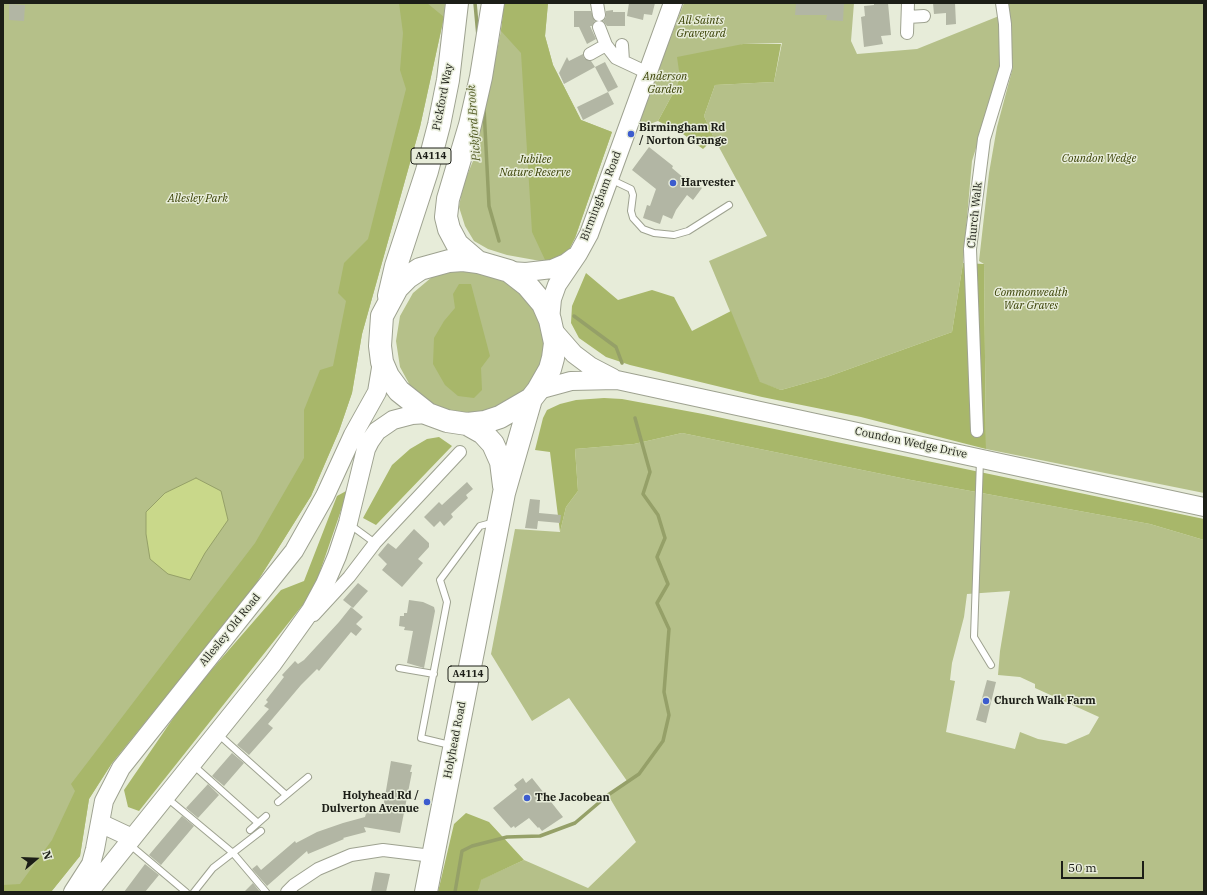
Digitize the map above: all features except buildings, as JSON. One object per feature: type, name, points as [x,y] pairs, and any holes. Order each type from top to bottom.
[{"type":"highway","name":"Pickford Way","points":[[387,305],[396,266],[427,171],[439,125],[448,80],[457,3]]},
{"type":"highway","name":"A4114","points":[[478,262],[457,244],[449,229],[446,217],[448,199],[477,96],[492,3]]},
{"type":"highway","points":[[535,395],[500,417],[485,422],[467,424],[428,414],[399,391],[388,376],[382,362],[380,346],[382,316],[397,288],[408,277],[420,269],[449,260],[463,260],[478,262],[509,271],[527,285],[536,296],[552,325]]},
{"type":"highway","name":"Holyhead Road","points":[[426,892],[504,493],[535,395],[553,358],[552,325]]},
{"type":"highway","name":"Holyhead Road","points":[[467,424],[483,433],[493,444],[501,462],[504,493]]},
{"type":"main road","name":"Birmingham Road","points":[[552,325],[552,300],[557,285],[578,254],[589,234],[608,178],[673,3]]},
{"type":"main road","name":"Birmingham Road","points":[[509,271],[526,272],[552,269],[566,263],[578,254]]},
{"type":"main road","name":"Coundon Wedge Drive","points":[[552,325],[574,354],[590,366],[617,380]]},
{"type":"main road","name":"Allesley Old Road","points":[[73,892],[90,864],[104,801],[121,768],[294,551],[326,496],[353,435],[376,392],[382,362]]},
{"type":"main road","name":"Coundon Wedge Drive","points":[[535,395],[571,381],[617,380],[1204,507]]},
{"type":"main road","points":[[89,892],[292,638],[325,584],[348,523],[366,449],[370,440],[377,431],[393,420],[412,415],[428,414]]},
{"type":"main road","points":[[100,823],[130,841]]},
{"type":"street","points":[[597,3],[599,21],[606,45],[616,58],[648,72]]},
{"type":"street","points":[[907,33],[908,3]]},
{"type":"street","name":"Church Walk","points":[[977,431],[970,249],[984,139],[1006,67],[1005,24],[1002,3]]},
{"type":"street","points":[[908,17],[924,16]]},
{"type":"street","points":[[590,54],[606,45]]},
{"type":"street","points":[[622,45],[623,61]]},
{"type":"street","points":[[292,638],[349,577],[374,543],[460,452]]},
{"type":"street","points":[[288,892],[294,885],[318,868],[351,855],[383,850],[432,856]]},
{"type":"lane","points":[[608,178],[631,189],[633,195],[631,211],[633,218],[643,228],[654,234],[674,235],[688,231],[729,205]]},
{"type":"lane","points":[[980,458],[974,637],[991,665]]},
{"type":"lane","points":[[454,746],[421,738],[448,602],[440,580],[480,526],[486,523],[499,521]]},
{"type":"lane","points":[[348,523],[374,543]]},
{"type":"lane","points":[[399,668],[434,674]]},
{"type":"lane","points":[[217,732],[285,794]]},
{"type":"lane","points":[[192,764],[258,823]]},
{"type":"lane","points":[[278,802],[285,794],[300,786],[308,777]]},
{"type":"lane","points":[[166,797],[232,853],[266,892]]},
{"type":"lane","points":[[250,830],[266,816]]},
{"type":"lane","points":[[194,892],[213,868],[261,831]]},
{"type":"lane","points":[[130,841],[186,892]]},
{"type":"green space","name":"Allesley Park","points":[[3,3],[445,3],[444,17],[420,127],[362,334],[352,393],[339,431],[311,496],[252,590],[112,763],[89,799],[80,856],[51,892],[3,892]]},
{"type":"green space","points":[[399,3],[427,3],[444,17],[420,127],[362,334],[352,393],[339,431],[311,496],[252,590],[112,763],[89,799],[80,856],[51,892],[3,892],[3,885],[20,884],[52,840],[75,791],[71,784],[255,543],[304,458],[304,410],[320,370],[333,366],[346,301],[338,293],[344,263],[368,239],[406,89],[400,70],[403,33]]},
{"type":"green space","name":"Jubilee Nature Reserve","points":[[504,3],[548,3],[545,36],[553,65],[581,120],[612,132],[575,238],[546,262],[507,255],[488,249],[474,241],[465,226],[459,207],[463,185],[473,161],[490,87],[503,20]]},
{"type":"green space","points":[[504,3],[548,3],[545,36],[553,65],[581,120],[612,132],[575,238],[568,252],[546,262],[532,232],[521,53],[501,31]]},
{"type":"green space","points":[[684,3],[854,3],[851,41],[857,54],[917,49],[999,16],[1001,67],[972,161],[963,263],[952,332],[827,377],[781,390],[760,383],[709,261],[767,236],[714,138],[704,116],[715,85],[774,82],[782,43],[743,44],[679,71],[677,86],[658,121],[647,125],[637,123]]},
{"type":"green space","points":[[1006,3],[1204,3],[1204,493],[986,449],[984,264],[979,261],[989,173],[997,127],[1013,67]]},
{"type":"green space","points":[[743,44],[781,44],[774,82],[715,85],[704,116],[714,138],[703,149],[683,134],[658,121],[677,86],[679,71],[677,57]]},
{"type":"green space","points":[[963,263],[984,264],[986,449],[861,417],[762,397],[630,365],[606,357],[579,338],[571,323],[572,306],[586,273],[618,300],[652,290],[674,297],[692,331],[731,311],[760,382],[781,390],[827,377],[952,332]]},
{"type":"green space","points":[[456,267],[506,273],[540,307],[548,356],[525,398],[480,419],[431,407],[412,389],[400,367],[396,341],[400,316],[413,293],[432,277]]},
{"type":"green space","points":[[459,284],[471,284],[490,356],[481,368],[482,390],[474,398],[458,396],[445,385],[433,364],[434,338],[444,321],[455,308],[453,294]]},
{"type":"green space","points":[[604,398],[622,399],[703,414],[1204,519],[1204,540],[1150,524],[911,480],[682,433],[634,444],[575,449],[578,491],[566,507],[560,532],[550,452],[535,450],[543,418],[547,410],[560,404],[576,400]]},
{"type":"green space","points":[[682,433],[911,480],[1150,524],[1204,540],[1204,892],[478,892],[480,880],[524,860],[588,888],[636,842],[608,795],[627,781],[569,698],[532,721],[491,654],[515,529],[560,532],[566,507],[578,491],[575,449],[634,444]],"holes":[[[1010,591],[1000,651],[998,675],[1020,677],[1035,684],[1035,688],[1099,717],[1089,734],[1066,744],[1038,739],[1020,732],[1015,749],[946,732],[955,681],[950,680],[952,663],[964,617],[967,594]]]},
{"type":"green space","points":[[439,437],[452,446],[376,525],[363,518],[392,465],[410,449],[427,439]]},
{"type":"green space","points":[[348,490],[313,592],[139,811],[128,807],[124,790],[187,698],[281,590],[304,581],[337,496]]},
{"type":"green space","points":[[466,813],[489,822],[524,860],[481,880],[478,892],[438,892],[454,824]]},
{"type":"shaded area","points":[[196,478],[221,491],[228,520],[205,553],[190,580],[168,574],[150,559],[146,534],[146,512],[165,493]]},
{"type":"waterway","name":"Pickford Brook","points":[[475,3],[478,36]]},
{"type":"waterway","name":"Pickford Brook","points":[[484,108],[489,206],[499,241]]},
{"type":"waterway","name":"Pickford Brook","points":[[574,316],[616,347],[622,363]]},
{"type":"waterway","name":"Pickford Brook","points":[[455,892],[462,851],[472,846],[507,837],[540,836],[575,823],[608,795],[639,774],[663,741],[669,715],[664,692],[669,629],[657,603],[668,584],[657,557],[665,538],[658,515],[643,494],[650,472],[635,418]]},
{"type":"place","name":"Birmingham Rd / Norton Grange","points":[[631,134]]},
{"type":"place","name":"Harvester","points":[[673,183]]},
{"type":"place","name":"Church Walk Farm","points":[[986,701]]},
{"type":"place","name":"The Jacobean","points":[[527,798]]},
{"type":"place","name":"Holyhead Rd / Dulverton Avenue","points":[[427,802]]},
{"type":"park label","name":"All Saints Graveyard","points":[[701,27]]},
{"type":"park label","name":"Anderson Garden","points":[[665,83]]},
{"type":"park label","name":"Coundon Wedge","points":[[1099,159]]},
{"type":"park label","name":"Commonwealth War Graves","points":[[1031,299]]}]
